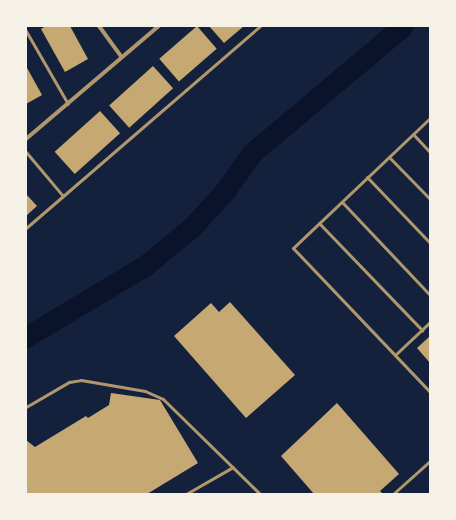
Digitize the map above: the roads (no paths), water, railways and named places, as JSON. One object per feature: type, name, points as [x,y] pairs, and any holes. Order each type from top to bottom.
[{"type":"street","points":[[99,26],[121,56]]},
{"type":"street","points":[[26,139],[68,104],[121,56],[159,26]]},
{"type":"lane","points":[[26,228],[260,26]]},
{"type":"lane","points":[[26,31],[68,104]]},
{"type":"lane","points":[[430,118],[293,248],[430,392]]},
{"type":"lane","points":[[413,134],[430,152]]},
{"type":"lane","points":[[26,152],[63,196]]},
{"type":"lane","points":[[390,157],[430,199]]},
{"type":"lane","points":[[367,177],[430,243]]},
{"type":"lane","points":[[342,202],[430,296]]},
{"type":"lane","points":[[319,223],[422,330]]},
{"type":"lane","points":[[395,355],[430,322]]},
{"type":"lane","points":[[26,407],[69,382],[81,380],[145,391],[163,399],[260,494]]},
{"type":"lane","points":[[392,494],[430,461]]},
{"type":"lane","points":[[186,494],[233,467]]},
{"type":"waterway","points":[[26,337],[146,265],[192,227],[225,191],[252,153],[403,26]]}]
